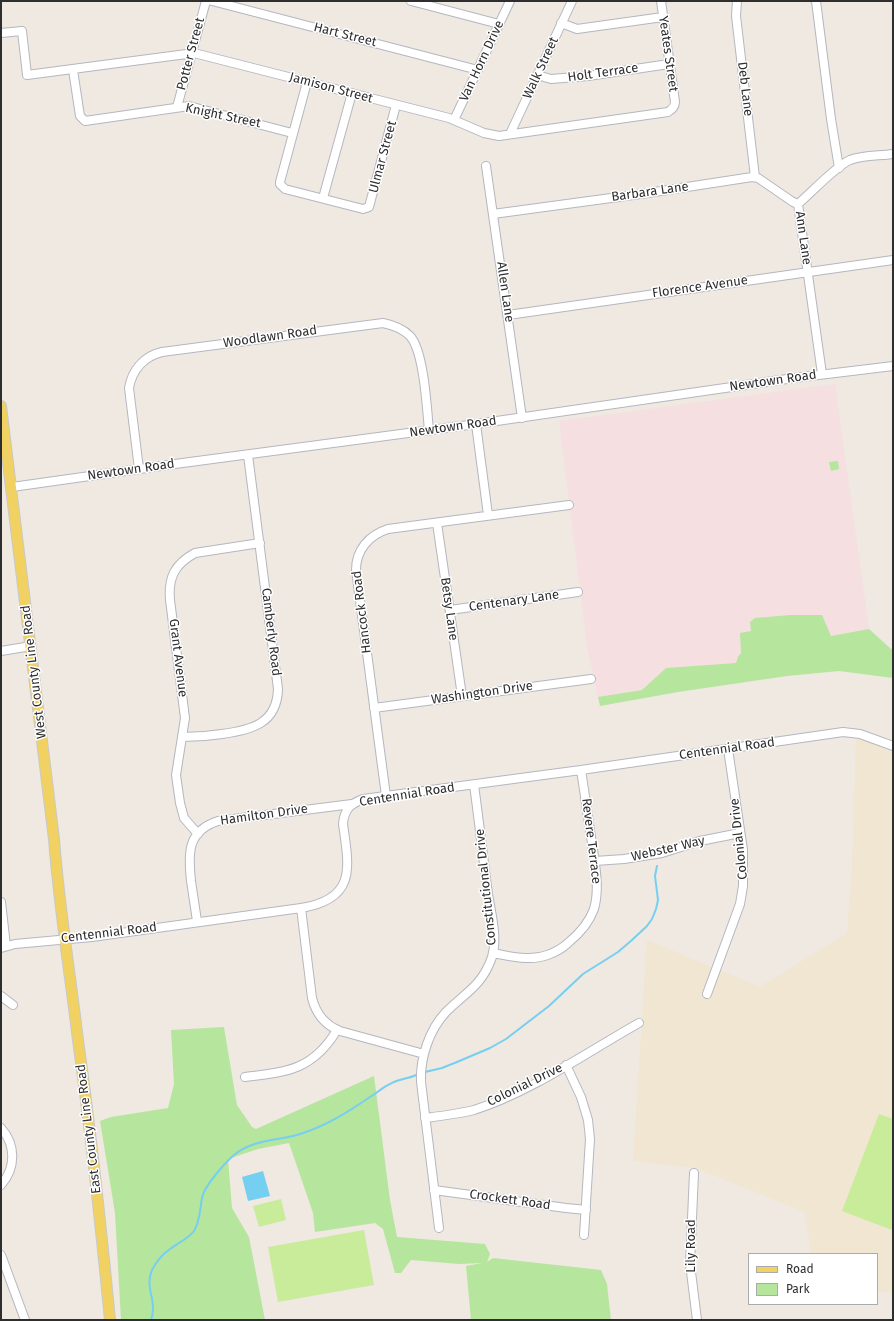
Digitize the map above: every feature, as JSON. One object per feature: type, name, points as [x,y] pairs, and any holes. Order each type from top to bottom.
[{"type":"main road","name":"West County Line Road","points":[[1,406],[12,487],[65,939]]},
{"type":"main road","name":"East County Line Road","points":[[65,939],[86,1097],[110,1320]]},
{"type":"street","name":"Potter Street","points":[[177,107],[206,1]]},
{"type":"street","name":"Hart Street","points":[[212,1],[478,70]]},
{"type":"street","points":[[411,1],[499,24]]},
{"type":"street","name":"Van Horn Drive","points":[[454,120],[510,1]]},
{"type":"street","name":"Walk Street","points":[[510,134],[572,1]]},
{"type":"street","name":"Yeates Street","points":[[661,1],[675,102],[674,107]]},
{"type":"street","name":"Deb Lane","points":[[737,1],[736,16],[755,177]]},
{"type":"street","points":[[816,1],[831,119],[839,168]]},
{"type":"street","points":[[562,24],[577,29],[663,17]]},
{"type":"street","name":"Jamison Street","points":[[1,33],[22,32],[27,76],[192,53],[454,120],[492,136],[668,112],[674,107]]},
{"type":"street","name":"Holt Terrace","points":[[537,75],[551,79],[588,76],[669,64]]},
{"type":"street","name":"Knight Street","points":[[73,70],[80,116],[82,119],[88,121],[186,106],[195,107],[292,133]]},
{"type":"street","points":[[306,82],[281,177],[280,184],[285,189],[323,198],[352,93]]},
{"type":"street","name":"Ulmar Street","points":[[323,198],[363,209],[370,204],[396,105]]},
{"type":"street","name":"Ann Lane","points":[[822,374],[798,204],[846,162],[860,158],[893,154]]},
{"type":"street","name":"Allen Lane","points":[[486,166],[522,418]]},
{"type":"street","points":[[755,177],[798,204]]},
{"type":"street","name":"Barbara Lane","points":[[494,214],[755,177]]},
{"type":"street","name":"Florence Avenue","points":[[508,315],[893,260]]},
{"type":"street","name":"Woodlawn Road","points":[[139,468],[129,388],[133,376],[142,362],[147,358],[162,352],[306,332],[383,323],[405,331],[418,350],[429,431]]},
{"type":"street","name":"Newtown Road","points":[[12,487],[139,468],[429,431],[822,374],[893,366]]},
{"type":"street","points":[[476,424],[488,515]]},
{"type":"street","name":"Camberly Road","points":[[182,737],[206,736],[254,728],[266,719],[277,701],[278,689],[248,455]]},
{"type":"street","name":"Hancock Road","points":[[386,796],[356,570],[357,559],[366,542],[380,531],[388,529],[569,505]]},
{"type":"street","name":"Betsy Lane","points":[[437,523],[462,696]]},
{"type":"street","name":"Grant Avenue","points":[[198,834],[187,822],[180,803],[176,769],[185,718],[169,591],[172,576],[178,564],[195,553],[260,543]]},
{"type":"street","name":"Centenary Lane","points":[[450,610],[578,592]]},
{"type":"street","points":[[1,650],[31,646]]},
{"type":"street","name":"Washington Drive","points":[[374,708],[591,679]]},
{"type":"street","name":"Centennial Road","points":[[4,947],[92,937],[197,921],[301,908],[325,902],[343,886],[346,878],[348,862],[343,824],[344,818],[348,808],[352,804],[363,799],[474,785],[843,732],[860,734],[893,746]]},
{"type":"street","name":"Colonial Drive","points":[[707,994],[743,892],[744,863],[728,749]]},
{"type":"street","name":"Revere Terrace","points":[[493,953],[526,958],[554,952],[573,939],[587,923],[594,909],[597,890],[595,861],[581,770]]},
{"type":"street","name":"Constitutional Drive","points":[[439,1228],[421,1075],[424,1054],[429,1038],[442,1018],[478,984],[488,967],[493,953],[494,944],[493,926],[474,785]]},
{"type":"street","name":"Hamilton Drive","points":[[197,921],[188,856],[193,841],[206,826],[218,821],[352,804]]},
{"type":"street","name":"Webster Way","points":[[595,861],[624,859],[662,853],[700,841],[740,833]]},
{"type":"street","points":[[1,902],[4,947]]},
{"type":"street","points":[[301,908],[312,998],[314,1006],[322,1020],[337,1030],[424,1054]]},
{"type":"street","points":[[1,996],[13,1005]]},
{"type":"street","name":"Colonial Drive","points":[[425,1118],[464,1112],[497,1101],[566,1065],[639,1023]]},
{"type":"street","points":[[245,1077],[279,1073],[298,1068],[322,1051],[337,1030]]},
{"type":"street","points":[[566,1065],[582,1097],[588,1120],[590,1139],[584,1235]]},
{"type":"street","points":[[1,1128],[8,1137],[13,1154],[10,1170],[1,1185]]},
{"type":"street","name":"Lily Road","points":[[694,1173],[690,1264],[697,1320]]},
{"type":"street","name":"Crockett Road","points":[[434,1190],[586,1210]]},
{"type":"street","points":[[1,1255],[26,1320]]},
{"type":"shaded area","points":[[835,384],[869,629],[830,636],[751,631],[740,634],[741,654],[736,663],[666,668],[642,690],[598,697],[587,646],[559,421]]},
{"type":"shaded area","points":[[856,736],[893,753],[893,1294],[878,1291],[878,1253],[811,1253],[805,1212],[696,1168],[633,1161],[647,940],[760,987],[847,933],[852,866]]},
{"type":"green space","points":[[838,461],[839,469],[831,471],[829,462]]},
{"type":"green space","points":[[791,615],[822,615],[831,636],[869,629],[891,649],[893,648],[893,678],[839,671],[787,676],[678,692],[600,706],[598,697],[642,690],[666,668],[736,663],[741,653],[740,633],[751,631],[750,622],[755,618]]},
{"type":"green space","points":[[224,1027],[237,1105],[252,1127],[256,1129],[374,1076],[390,1200],[397,1237],[485,1244],[490,1254],[487,1262],[493,1258],[601,1270],[607,1284],[611,1320],[471,1320],[466,1266],[482,1263],[459,1264],[411,1260],[401,1273],[395,1273],[383,1229],[375,1223],[315,1232],[313,1213],[289,1143],[258,1149],[228,1159],[232,1208],[249,1237],[265,1320],[121,1320],[115,1213],[100,1121],[111,1117],[168,1108],[174,1084],[171,1030]]},
{"type":"green space","points":[[879,1114],[893,1119],[892,1230],[842,1211]]},
{"type":"green space","points":[[281,1199],[286,1220],[259,1227],[253,1206]]},
{"type":"green space","points":[[364,1230],[374,1285],[278,1302],[268,1247]]},
{"type":"water","points":[[263,1171],[270,1196],[248,1201],[242,1177]]},
{"type":"waterway","points":[[425,1072],[442,1068],[457,1062],[490,1048],[506,1039],[549,1006],[583,974],[618,952],[632,940],[647,926],[656,909],[658,900],[655,876],[657,866]]},
{"type":"waterway","points":[[151,1320],[153,1307],[149,1283],[152,1270],[165,1253],[192,1234],[199,1219],[204,1193],[215,1175],[225,1163],[241,1150],[249,1146],[300,1134],[328,1123],[362,1103],[387,1085],[416,1075]]}]
